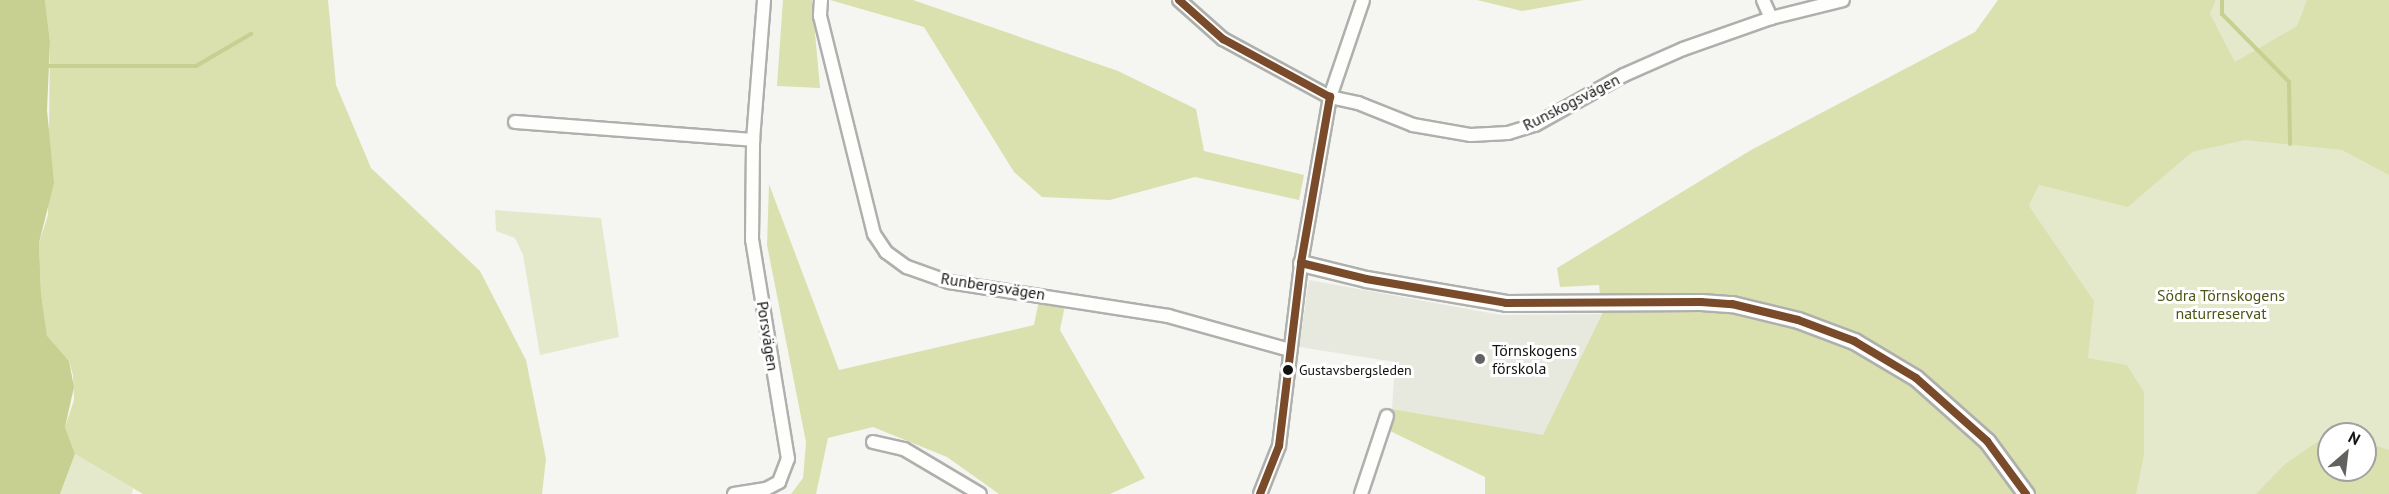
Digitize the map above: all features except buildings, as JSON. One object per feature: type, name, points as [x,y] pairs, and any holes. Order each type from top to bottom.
[{"type":"street","name":"Porsvägen","points":[[734,494],[766,489],[779,482],[788,459],[752,240],[753,140],[764,0]]},
{"type":"street","name":"Runbergsvägen","points":[[821,0],[820,16],[874,234],[886,252],[907,267],[949,282],[1168,316],[1290,351]]},
{"type":"street","name":"Runskogsvägen","points":[[1179,0],[1224,39],[1330,97],[1358,103],[1413,125],[1471,135],[1508,133],[1535,125],[1624,75],[1771,18],[1843,0]]},
{"type":"street","points":[[1260,494],[1279,446],[1301,263],[1330,97],[1363,0]]},
{"type":"street","points":[[1763,0],[1771,18]]},
{"type":"street","points":[[515,122],[753,140]]},
{"type":"street","points":[[1301,263],[1366,279],[1506,303],[1701,302],[1731,304],[1798,320],[1854,341],[1916,378],[1986,441],[2026,494]]},
{"type":"street","points":[[1361,494],[1387,416]]},
{"type":"street","points":[[873,442],[904,450],[980,494]]},
{"type":"shaded area","points":[[0,0],[45,0],[50,42],[47,110],[54,183],[39,243],[41,293],[47,336],[69,361],[74,387],[65,427],[75,454],[60,494],[0,494]]},
{"type":"shaded area","points":[[45,0],[328,0],[336,85],[371,168],[480,271],[526,360],[546,459],[542,494],[143,494],[75,454],[65,427],[74,400],[73,375],[69,361],[47,337],[41,293],[39,243],[48,215],[50,42]]},
{"type":"shaded area","points":[[783,0],[812,0],[820,88],[777,86]]},
{"type":"shaded area","points":[[830,0],[913,0],[1118,71],[1196,109],[1204,151],[1304,175],[1299,200],[1195,177],[1110,200],[1042,197],[1014,172],[924,27]]},
{"type":"shaded area","points":[[1477,0],[1584,0],[1522,11]]},
{"type":"shaded area","points":[[1998,0],[2216,0],[2210,14],[2235,62],[2297,26],[2307,0],[2389,0],[2389,175],[2342,150],[2245,140],[2192,152],[2128,207],[2039,185],[2029,206],[2094,301],[2088,358],[2127,365],[2144,392],[2144,455],[2136,494],[1485,494],[1485,477],[1390,431],[1392,409],[1543,435],[1602,314],[1599,285],[1560,287],[1557,268],[1751,150],[1975,32]]},
{"type":"shaded area","points":[[769,184],[839,370],[1034,325],[1039,300],[1065,305],[1060,330],[1145,478],[1110,494],[999,494],[947,457],[873,427],[828,438],[816,494],[791,494],[803,478],[806,442],[767,245]]},
{"type":"shaded area","name":"Törnskogens förskola","points":[[1309,280],[1501,315],[1602,314],[1543,436],[1392,409],[1395,362],[1299,347]]},
{"type":"shaded area","points":[[2317,442],[2317,482],[2377,482],[2377,446],[2389,450],[2389,494],[2256,494],[2285,464]]},
{"type":"green space","name":"Södra Törnskogens naturreservat","points":[[2216,0],[2389,0],[2389,494],[1646,494],[2029,206],[2039,184],[2210,14]]},
{"type":"green space","points":[[495,210],[601,218],[619,337],[540,355],[523,255],[515,238],[496,231]]},
{"type":"green space","points":[[75,454],[133,488],[132,494],[60,494]]},
{"type":"waterway","points":[[2222,0],[2222,14],[2289,82],[2290,144]]},
{"type":"waterway","points":[[49,66],[196,66],[251,34]]},
{"type":"transit line","points":[[1179,0],[1223,39],[1330,97]]},
{"type":"transit line","points":[[1260,494],[1279,446],[1301,263],[1330,97]]},
{"type":"transit line","points":[[1301,263],[1366,279],[1506,303],[1701,302],[1732,304],[1798,320],[1854,341],[1916,378],[1987,441],[2026,494]]},
{"type":"place","name":"Törnskogens förskola","points":[[1480,359]]},
{"type":"place","name":"Gustavsbergsleden","points":[[1288,370]]}]
